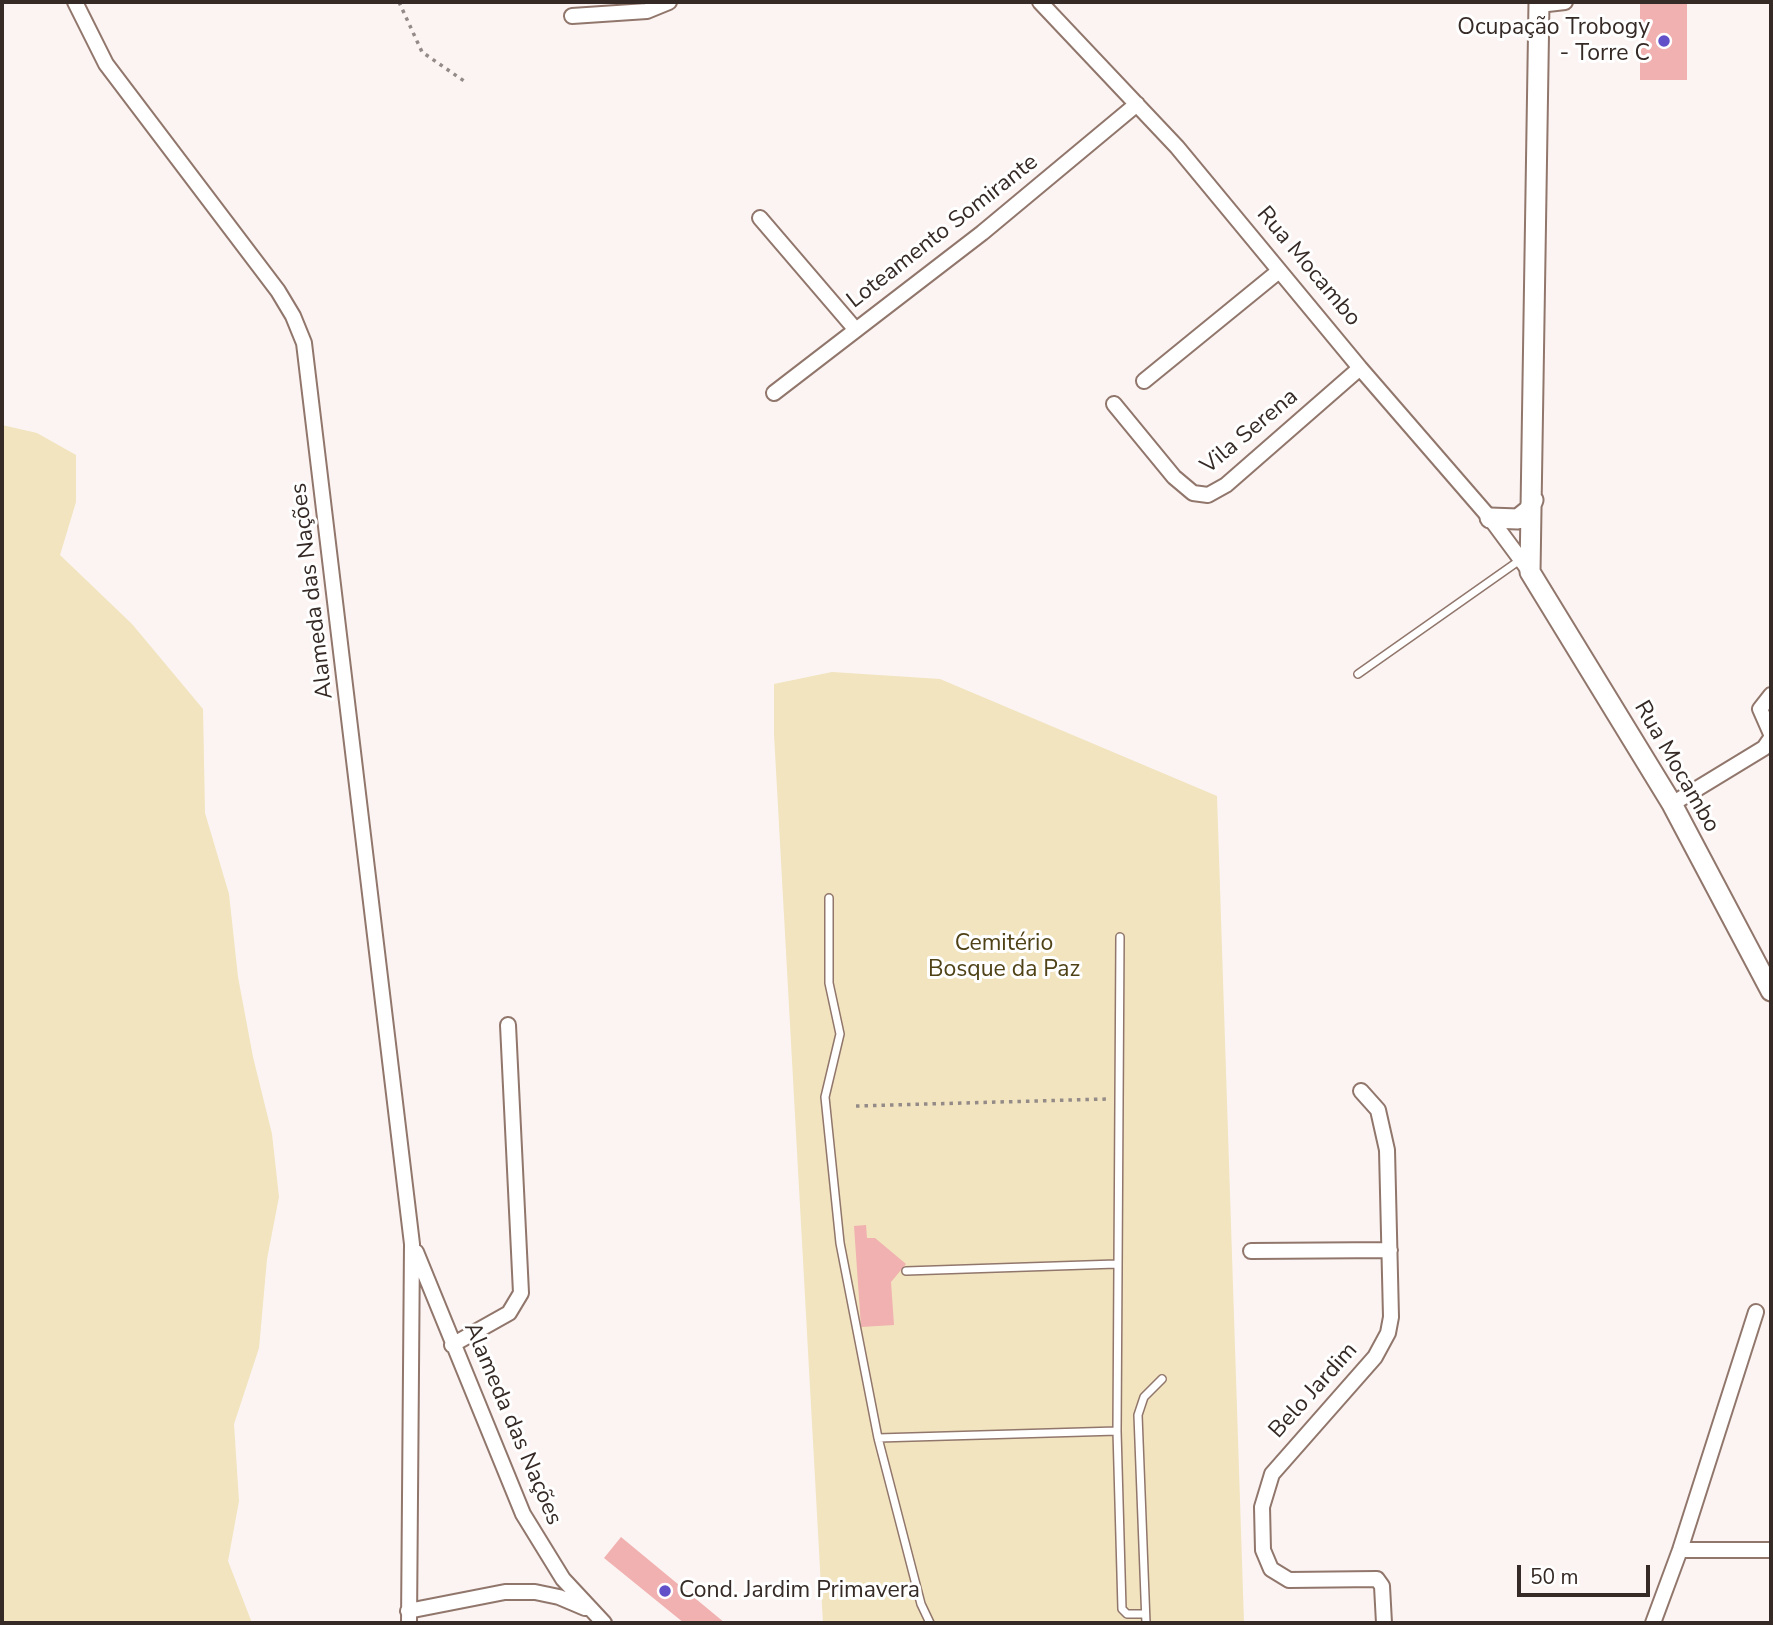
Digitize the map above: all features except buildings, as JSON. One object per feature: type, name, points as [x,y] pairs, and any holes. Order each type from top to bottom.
[{"type":"main road","points":[[1525,566],[1533,500],[1539,3]]},
{"type":"main road","points":[[1490,518],[1518,519],[1529,510],[1533,500]]},
{"type":"main road","name":"Rua Mocambo","points":[[1525,566],[1672,804],[1771,990]]},
{"type":"street","name":"Alameda das Nações","points":[[75,2],[106,64],[278,291],[293,316],[304,343],[412,1244],[409,1617],[505,1592],[547,1594],[590,1609]]},
{"type":"street","points":[[572,16],[647,10],[669,2]]},
{"type":"street","name":"Rua Mocambo","points":[[1040,2],[1137,104],[1490,518],[1525,566]]},
{"type":"street","points":[[1539,3],[1565,2]]},
{"type":"street","name":"Loteamento Somirante","points":[[774,393],[982,233],[1137,104]]},
{"type":"street","points":[[760,218],[856,330]]},
{"type":"street","points":[[1144,381],[1279,271]]},
{"type":"street","name":"Vila Serena","points":[[1114,404],[1174,477],[1193,493],[1208,495],[1226,485],[1360,368]]},
{"type":"street","points":[[1672,804],[1764,748],[1771,736],[1760,709],[1771,695]]},
{"type":"street","points":[[452,1345],[509,1313],[521,1293],[508,1025]]},
{"type":"street","name":"Belo Jardim","points":[[1361,1091],[1378,1110],[1383,1128],[1391,1317],[1383,1344],[1364,1370],[1272,1474],[1262,1507],[1263,1550],[1271,1569],[1289,1580],[1377,1579],[1382,1586],[1384,1623]]},
{"type":"street","name":"Alameda das Nações","points":[[412,1244],[523,1514],[563,1579],[604,1623]]},
{"type":"street","points":[[1251,1251],[1390,1250]]},
{"type":"street","points":[[1653,1623],[1680,1550],[1756,1312]]},
{"type":"street","points":[[1680,1550],[1771,1550]]},
{"type":"lane","points":[[1358,674],[1525,566]]},
{"type":"lane","points":[[829,898],[829,983],[840,1034],[825,1097],[840,1243],[878,1438],[921,1604],[930,1623]]},
{"type":"lane","points":[[1120,937],[1116,1264],[1122,1609],[1127,1614],[1145,1614]]},
{"type":"lane","points":[[906,1270],[1116,1264]]},
{"type":"lane","points":[[1146,1623],[1138,1415],[1144,1397],[1162,1379]]},
{"type":"lane","points":[[878,1438],[1117,1432]]},
{"type":"path","points":[[399,2],[422,52],[464,81]]},
{"type":"path","points":[[856,1106],[1119,1099]]},
{"type":"green space","points":[[2,425],[37,433],[76,455],[76,502],[60,555],[132,624],[203,709],[205,813],[229,894],[238,977],[253,1057],[272,1134],[279,1197],[267,1259],[259,1348],[234,1424],[239,1501],[228,1561],[252,1623],[2,1623]]},
{"type":"green space","name":"Cemitério Bosque da Paz","points":[[832,672],[940,679],[1217,796],[1244,1623],[823,1623],[774,734],[774,684]]},
{"type":"place","name":"Ocupação Trobogy - Torre C","points":[[1664,41]]},
{"type":"place","name":"Cond. Jardim Primavera","points":[[665,1591]]}]
